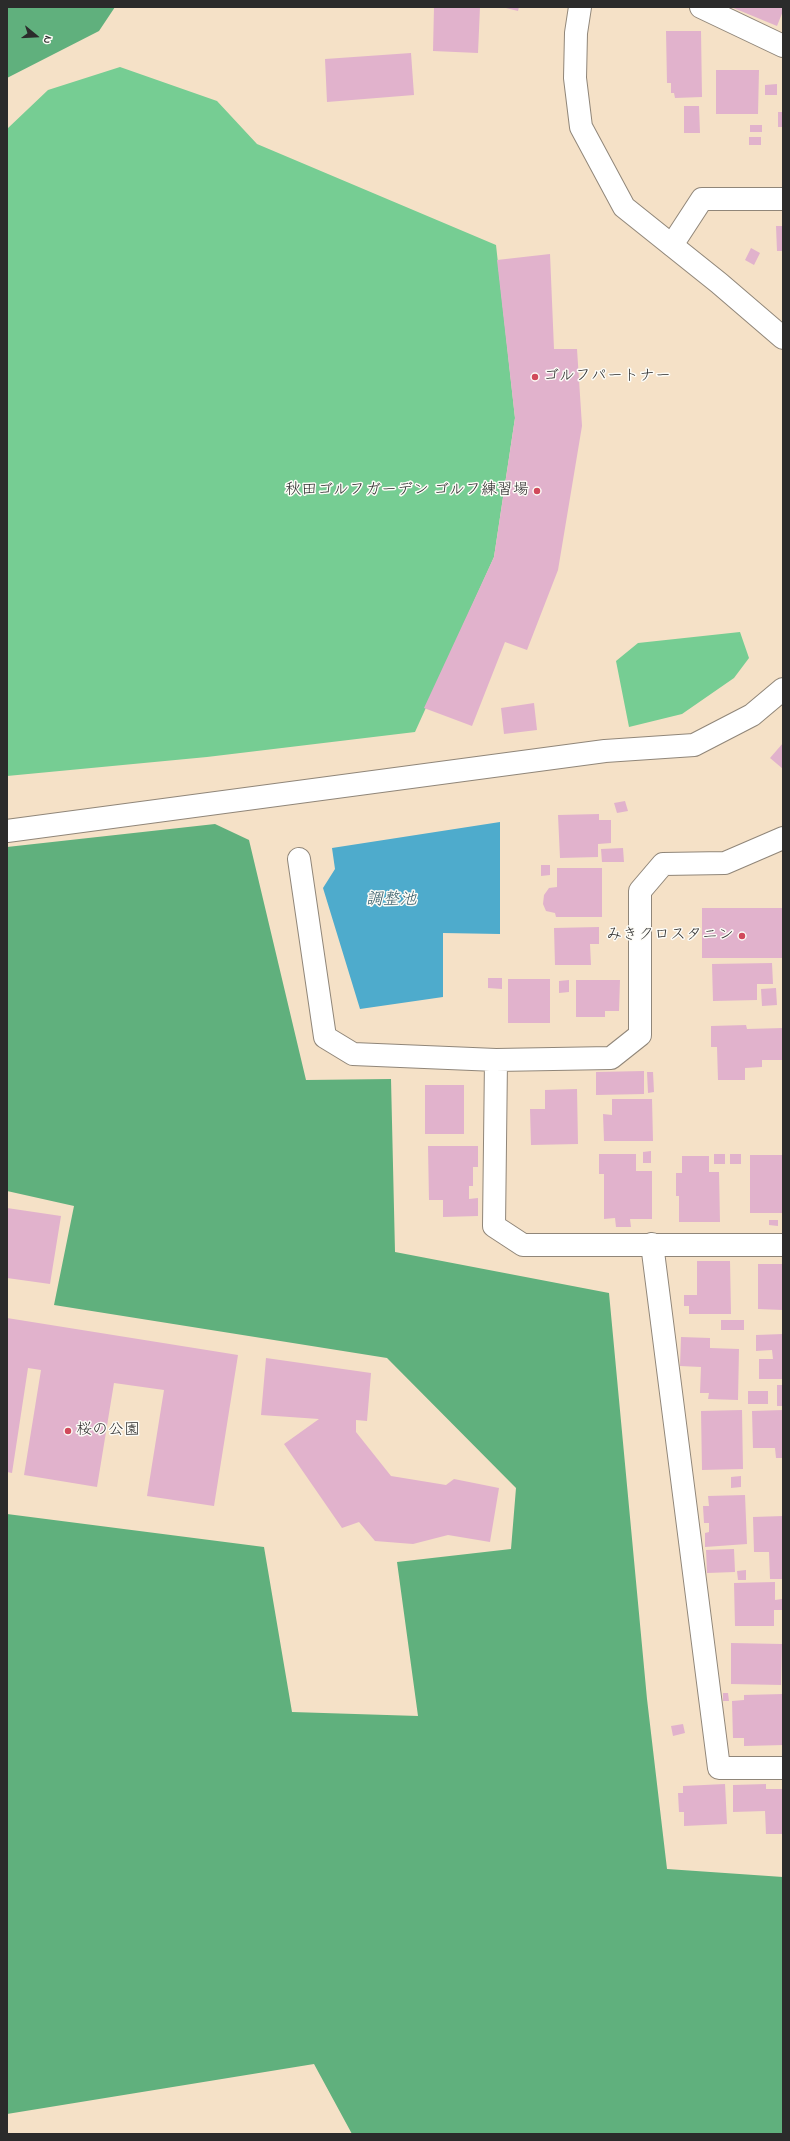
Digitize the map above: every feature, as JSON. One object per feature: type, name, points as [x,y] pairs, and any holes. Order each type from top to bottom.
[{"type":"street","points":[[580,7],[576,32],[574,78],[581,127],[624,207],[783,338]]},
{"type":"street","points":[[701,7],[783,46]]},
{"type":"street","points":[[672,245],[702,199],[783,199]]},
{"type":"street","points":[[7,831],[605,751],[694,745],[752,715],[783,689]]},
{"type":"street","points":[[299,859],[325,1037],[353,1054],[496,1060],[611,1058],[640,1035],[640,891],[663,864],[725,863],[783,838]]},
{"type":"street","points":[[496,1060],[494,1226],[523,1245],[783,1245]]},
{"type":"street","points":[[652,1244],[719,1768],[783,1768]]},
{"type":"green space","points":[[7,7],[115,7],[99,31],[7,78]]},
{"type":"green space","points":[[120,67],[217,101],[257,144],[496,245],[515,418],[494,557],[415,732],[207,757],[7,776],[7,129],[48,90]]},
{"type":"green space","points":[[740,632],[749,658],[734,678],[682,714],[629,727],[616,661],[638,643]]},
{"type":"green space","points":[[215,824],[249,840],[306,1080],[391,1079],[395,1252],[609,1293],[647,1699],[667,1869],[783,1877],[783,2134],[352,2134],[314,2064],[7,2114],[7,1514],[264,1547],[292,1712],[418,1716],[397,1562],[511,1549],[516,1488],[387,1358],[54,1305],[74,1206],[7,1191],[7,847]]},
{"type":"water","name":"調整池","points":[[500,822],[500,934],[443,933],[443,997],[360,1009],[323,888],[335,869],[332,848]]},
{"type":"building","points":[[434,7],[480,7],[478,53],[433,51]]},
{"type":"building","points":[[502,7],[519,7],[518,11]]},
{"type":"building","points":[[731,7],[783,7],[783,11],[777,26]]},
{"type":"building","points":[[666,31],[701,31],[702,97],[675,98],[674,93],[671,93],[671,83],[667,83]]},
{"type":"building","points":[[411,53],[414,95],[327,102],[325,59]]},
{"type":"building","points":[[716,70],[759,70],[758,114],[716,114]]},
{"type":"building","points":[[777,84],[777,95],[765,95],[765,85]]},
{"type":"building","points":[[684,106],[699,106],[700,133],[684,133]]},
{"type":"building","points":[[778,112],[783,112],[783,127],[778,127]]},
{"type":"building","points":[[750,125],[762,125],[762,132],[750,132]]},
{"type":"building","points":[[749,137],[761,137],[761,145],[749,145]]},
{"type":"building","points":[[776,226],[783,226],[783,251],[777,251]]},
{"type":"building","points":[[751,248],[760,253],[754,265],[745,260]]},
{"type":"building","name":"秋田ゴルフガーデン ゴルフ練習場","points":[[550,254],[554,349],[577,349],[582,426],[558,570],[527,650],[505,642],[472,726],[424,708],[494,557],[515,418],[497,260]]},
{"type":"building","points":[[534,703],[537,730],[504,734],[501,708]]},
{"type":"building","points":[[783,743],[783,769],[770,758]]},
{"type":"building","points":[[625,801],[628,811],[617,813],[614,803]]},
{"type":"building","points":[[599,814],[599,820],[611,820],[611,843],[598,844],[598,857],[560,858],[558,815]]},
{"type":"building","points":[[623,848],[624,862],[602,862],[601,849]]},
{"type":"building","points":[[541,865],[550,865],[550,875],[541,876]]},
{"type":"building","points":[[557,868],[602,868],[602,917],[556,917],[555,913],[546,911],[543,904],[544,895],[549,888],[557,887]]},
{"type":"building","name":"みきクロスタニン","points":[[702,908],[783,908],[783,958],[702,958]]},
{"type":"building","points":[[599,927],[599,944],[590,944],[591,965],[555,965],[554,928]]},
{"type":"building","points":[[772,963],[773,984],[757,984],[757,1000],[713,1001],[712,964]]},
{"type":"building","points":[[488,978],[502,978],[502,989],[488,988]]},
{"type":"building","points":[[508,979],[550,979],[550,1023],[508,1023]]},
{"type":"building","points":[[569,980],[569,992],[559,993],[559,981]]},
{"type":"building","points":[[576,980],[620,980],[619,1011],[605,1011],[605,1017],[576,1017]]},
{"type":"building","points":[[776,988],[777,1005],[762,1006],[761,989]]},
{"type":"building","points":[[746,1025],[747,1029],[783,1028],[783,1060],[762,1060],[762,1067],[745,1068],[745,1080],[718,1080],[717,1047],[711,1047],[711,1026]]},
{"type":"building","points":[[644,1071],[644,1094],[596,1095],[596,1072]]},
{"type":"building","points":[[647,1072],[653,1072],[654,1092],[648,1093]]},
{"type":"building","points":[[425,1085],[464,1085],[464,1134],[425,1134]]},
{"type":"building","points":[[577,1089],[578,1144],[531,1145],[530,1109],[545,1109],[545,1090]]},
{"type":"building","points":[[612,1099],[652,1099],[653,1141],[604,1141],[603,1114],[612,1115]]},
{"type":"building","points":[[428,1146],[478,1146],[478,1167],[473,1167],[473,1186],[469,1186],[469,1199],[478,1198],[478,1216],[443,1217],[443,1200],[429,1200]]},
{"type":"building","points":[[651,1151],[651,1163],[643,1163],[643,1152]]},
{"type":"building","points":[[599,1154],[636,1154],[636,1171],[652,1171],[652,1219],[630,1219],[631,1227],[616,1227],[615,1218],[604,1219],[604,1174],[599,1174]]},
{"type":"building","points":[[714,1154],[725,1154],[725,1164],[714,1164]]},
{"type":"building","points":[[730,1154],[741,1154],[741,1164],[730,1164]]},
{"type":"building","points":[[750,1155],[783,1155],[782,1213],[750,1213]]},
{"type":"building","points":[[682,1156],[709,1156],[709,1172],[719,1172],[720,1222],[679,1222],[679,1196],[676,1196],[676,1173],[682,1173]]},
{"type":"building","points":[[7,1208],[61,1216],[50,1284],[7,1278]]},
{"type":"building","points":[[769,1220],[778,1220],[778,1226],[769,1225]]},
{"type":"building","points":[[697,1261],[730,1261],[731,1314],[689,1314],[689,1306],[684,1306],[684,1295],[697,1295]]},
{"type":"building","points":[[758,1264],[783,1264],[783,1310],[758,1309]]},
{"type":"building","name":"桜の公園","points":[[7,1318],[238,1355],[214,1506],[147,1496],[164,1390],[114,1383],[97,1487],[24,1475],[41,1370],[28,1368],[12,1473],[7,1472]]},
{"type":"building","points":[[721,1320],[744,1320],[744,1330],[721,1330]]},
{"type":"building","points":[[783,1334],[783,1379],[759,1379],[759,1359],[773,1359],[772,1350],[756,1351],[756,1335]]},
{"type":"building","points":[[681,1337],[710,1338],[710,1348],[739,1349],[738,1400],[708,1399],[709,1393],[700,1393],[701,1367],[680,1366]]},
{"type":"building","points":[[266,1358],[371,1373],[367,1421],[356,1420],[356,1432],[391,1476],[446,1485],[454,1479],[499,1488],[490,1542],[448,1535],[413,1544],[375,1541],[359,1522],[342,1528],[284,1444],[319,1419],[261,1415]]},
{"type":"building","points":[[777,1385],[783,1385],[783,1406],[777,1406]]},
{"type":"building","points":[[748,1391],[768,1391],[768,1404],[748,1404]]},
{"type":"building","points":[[742,1410],[743,1469],[702,1470],[701,1411]]},
{"type":"building","points":[[783,1410],[783,1458],[776,1458],[775,1448],[753,1448],[752,1411]]},
{"type":"building","points":[[741,1476],[741,1487],[731,1488],[731,1477]]},
{"type":"building","points":[[745,1495],[747,1544],[705,1547],[705,1533],[709,1532],[709,1523],[704,1523],[703,1506],[709,1506],[708,1496]]},
{"type":"building","points":[[783,1516],[783,1579],[770,1579],[769,1552],[754,1552],[753,1517]]},
{"type":"building","points":[[734,1549],[735,1572],[707,1573],[706,1550]]},
{"type":"building","points":[[746,1570],[746,1580],[738,1580],[737,1571]]},
{"type":"building","points":[[775,1582],[775,1600],[782,1599],[782,1610],[774,1610],[774,1626],[735,1626],[734,1583]]},
{"type":"building","points":[[731,1643],[782,1644],[781,1685],[731,1684]]},
{"type":"building","points":[[723,1693],[728,1693],[729,1701],[723,1701]]},
{"type":"building","points":[[783,1694],[783,1745],[744,1746],[744,1738],[733,1738],[732,1701],[744,1700],[744,1695]]},
{"type":"building","points":[[683,1724],[685,1733],[673,1736],[671,1726]]},
{"type":"building","points":[[725,1784],[727,1824],[684,1826],[684,1812],[679,1812],[678,1793],[683,1793],[683,1786]]},
{"type":"building","points":[[766,1784],[766,1789],[783,1789],[783,1834],[766,1834],[765,1811],[733,1812],[733,1785]]},
{"type":"place","name":"ゴルフパートナー","points":[[535,377]]},
{"type":"place","name":"秋田ゴルフガーデン ゴルフ練習場","points":[[537,491]]},
{"type":"place","name":"みきクロスタニン","points":[[742,936]]},
{"type":"place","name":"桜の公園","points":[[68,1431]]}]
